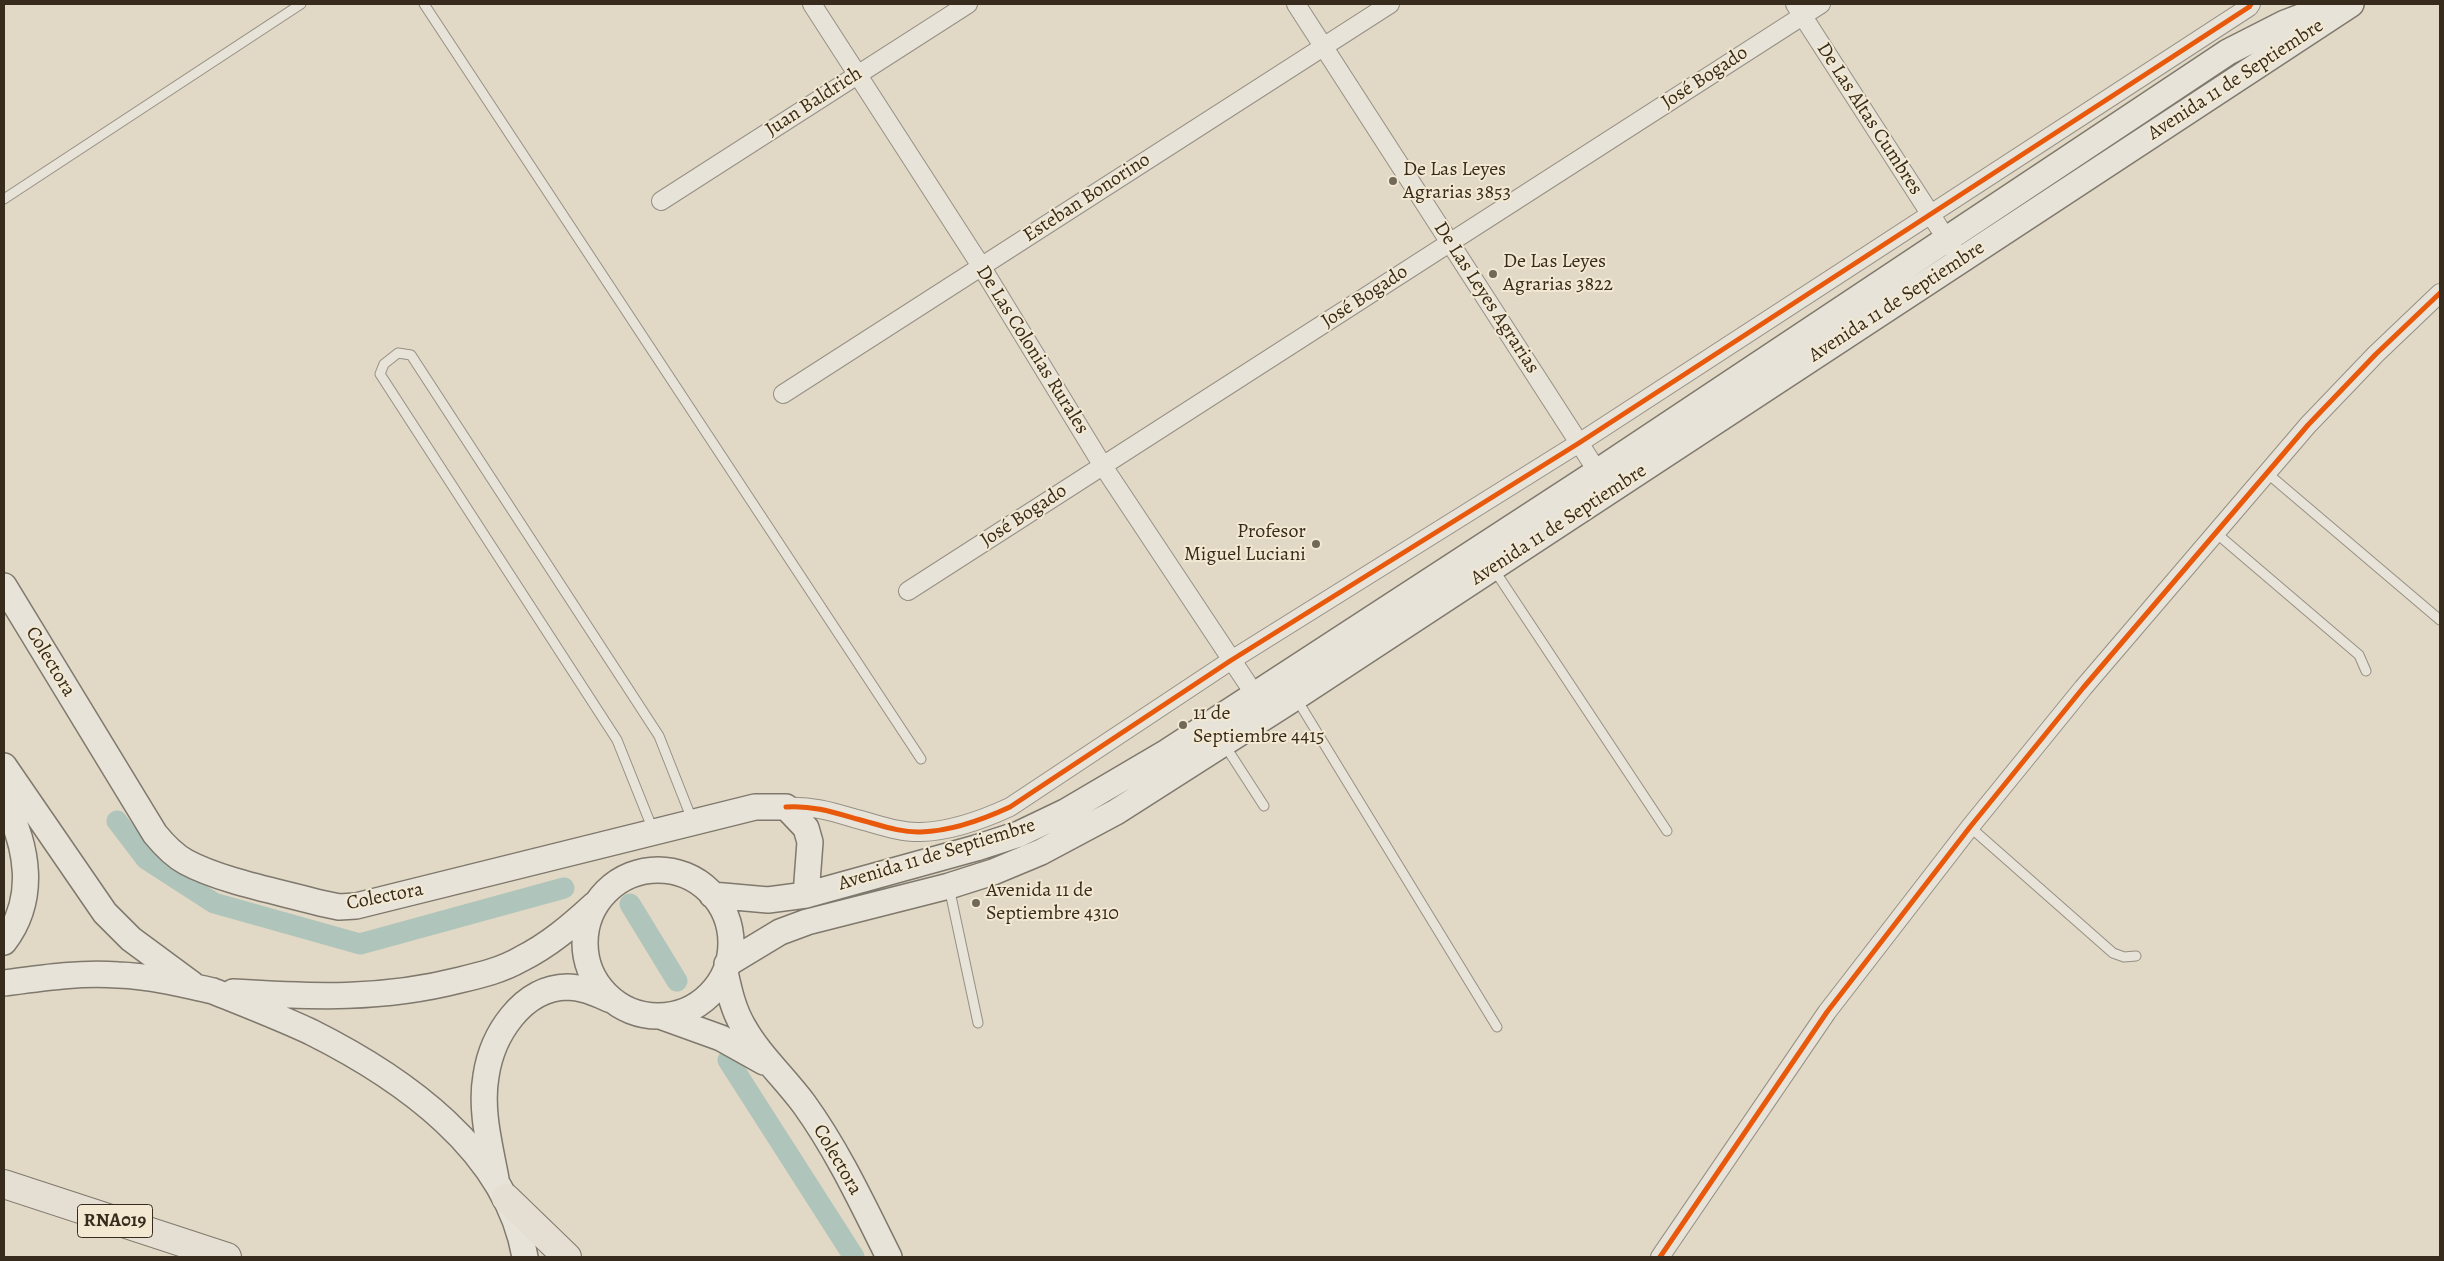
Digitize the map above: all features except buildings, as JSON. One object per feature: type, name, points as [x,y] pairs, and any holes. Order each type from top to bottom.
[{"type":"highway","name":"RNA019","points":[[4,1184],[227,1257]]},
{"type":"highway","points":[[502,1191],[567,1257]]},
{"type":"main road","name":"Avenida 11 de Septiembre","points":[[1953,250],[2228,52],[2285,23],[2334,4]]},
{"type":"main road","name":"Avenida 11 de Septiembre","points":[[712,895],[768,900],[806,895],[1019,834],[1065,812],[1166,752],[1254,695],[1604,482],[1953,250],[2352,4]]},
{"type":"main road","name":"Avenida 11 de Septiembre","points":[[726,968],[780,932],[855,908],[949,886],[993,872],[1077,834],[1116,812],[1224,744],[1493,568],[1604,482]]},
{"type":"main road","name":"Colectora","points":[[4,586],[155,834],[167,849],[185,862],[204,871],[320,903],[339,907],[356,906],[755,807],[786,807]]},
{"type":"main road","points":[[4,766],[105,913],[131,939],[204,989],[310,1032],[385,1076],[458,1135],[502,1191]]},
{"type":"main road","points":[[4,802],[24,847],[27,881],[18,919],[4,942]]},
{"type":"main road","points":[[786,807],[806,828],[810,842],[806,895]]},
{"type":"main road","points":[[4,983],[48,977],[118,974],[204,989],[301,996],[372,996],[444,984],[486,974],[520,960],[564,932],[598,902],[612,886],[621,880],[653,870],[685,875],[700,884],[712,895],[719,904],[728,927],[730,952],[726,968],[720,981],[700,1002],[681,1012],[660,1016],[635,1012],[580,988],[556,988],[534,997],[512,1016],[503,1030],[490,1059],[484,1096],[487,1125],[502,1191],[516,1223],[525,1257]]},
{"type":"main road","points":[[598,902],[587,924],[585,948],[587,960],[596,983],[613,1001]]},
{"type":"main road","name":"Colectora","points":[[726,968],[733,1003],[743,1026],[774,1069],[804,1104],[858,1194],[890,1257]]},
{"type":"main road","name":"Colectora","points":[[660,1016],[722,1038],[774,1069]]},
{"type":"street","name":"De Las Colonias Rurales","points":[[812,4],[981,266],[1103,466],[1254,695]]},
{"type":"street","name":"Juan Baldrich","points":[[661,201],[968,4]]},
{"type":"street","name":"De Las Leyes Agrarias","points":[[1296,4],[1604,482]]},
{"type":"street","name":"Esteban Bonorino","points":[[783,394],[1390,4]]},
{"type":"street","name":"José Bogado","points":[[908,590],[1450,242],[1799,10],[1821,4]]},
{"type":"street","points":[[786,807],[804,806],[889,827],[920,832],[955,828],[1010,807],[1230,661],[1579,443],[2241,12],[2250,4]]},
{"type":"street","name":"De Las Altas Cumbres","points":[[1799,10],[1953,250]]},
{"type":"street","points":[[1660,1257],[1827,1012],[1970,827],[2083,688],[2308,425],[2376,354],[2440,293]]},
{"type":"lane","points":[[4,199],[301,4]]},
{"type":"lane","points":[[424,4],[921,759]]},
{"type":"lane","points":[[654,832],[617,740],[380,374],[384,364],[398,353],[411,355],[659,736],[693,822]]},
{"type":"lane","points":[[2267,473],[2440,620]]},
{"type":"lane","points":[[2216,533],[2358,655],[2366,671]]},
{"type":"lane","points":[[1493,568],[1667,831]]},
{"type":"lane","points":[[1296,697],[1497,1027]]},
{"type":"lane","points":[[1224,744],[1264,806]]},
{"type":"lane","points":[[1970,827],[2113,953],[2124,957],[2136,956]]},
{"type":"lane","points":[[949,886],[978,1023]]},
{"type":"waterway","points":[[117,821],[146,859],[214,903],[360,944],[564,888]]},
{"type":"waterway","points":[[630,904],[677,981]]},
{"type":"waterway","points":[[728,1060],[854,1257]]},
{"type":"cycle path","points":[[786,807],[822,810],[897,830],[913,832],[944,830],[967,824],[1010,807],[1230,661],[1579,443],[2251,4]]},
{"type":"cycle path","points":[[1660,1257],[1827,1012],[1970,827],[2083,688],[2308,425],[2376,354],[2440,293]]},
{"type":"place","name":"De Las Leyes Agrarias 3853","points":[[1393,181]]},
{"type":"place","name":"De Las Leyes Agrarias 3822","points":[[1493,274]]},
{"type":"place","name":"Profesor Miguel Luciani","points":[[1316,544]]},
{"type":"place","name":"11 de Septiembre 4415","points":[[1183,725]]},
{"type":"place","name":"Avenida 11 de Septiembre 4310","points":[[976,903]]}]
